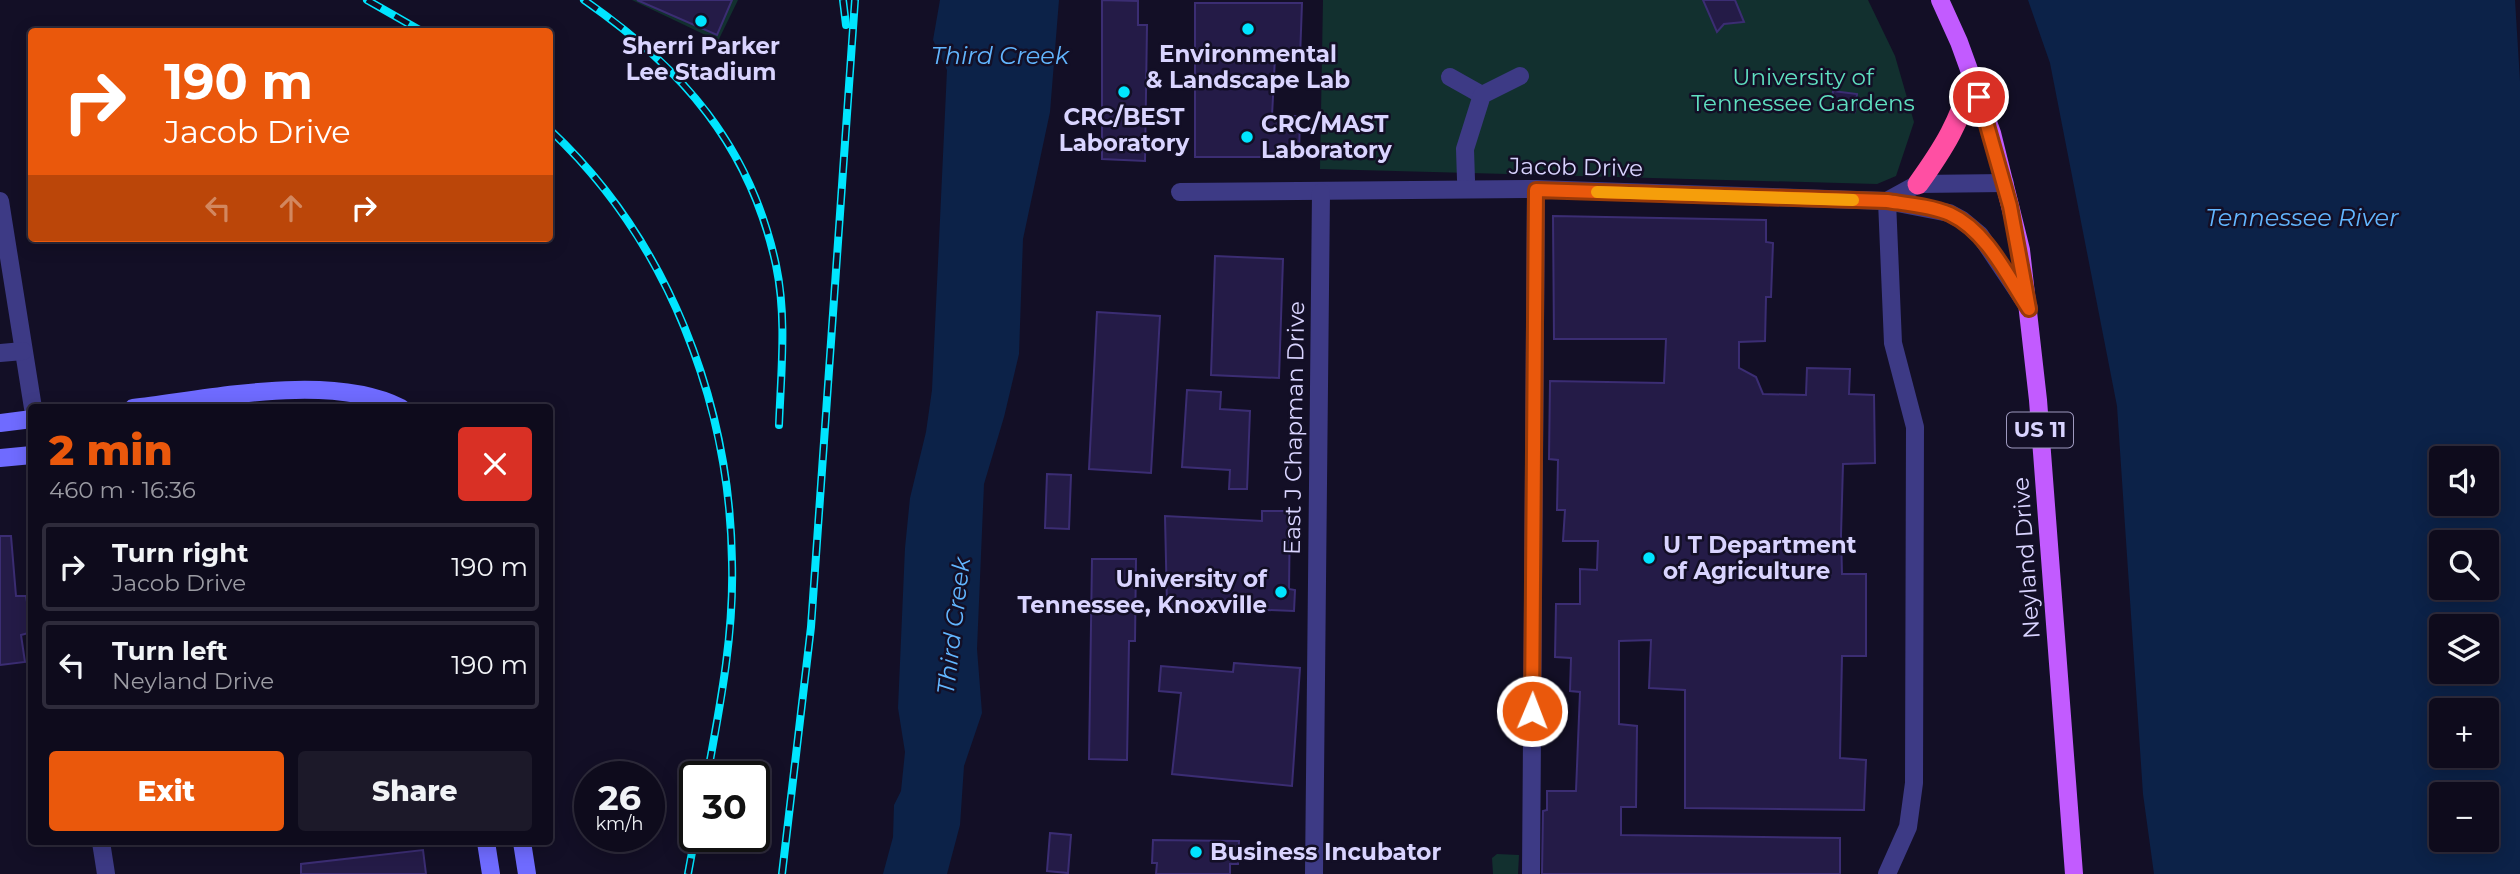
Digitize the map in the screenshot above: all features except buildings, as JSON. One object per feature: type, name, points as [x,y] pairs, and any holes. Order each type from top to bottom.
[{"type":"highway","points":[[1918,184],[1943,152],[1959,122],[1973,78]]},
{"type":"main road","name":"Neyland Drive","points":[[1940,0],[1973,78],[2005,183],[2021,250],[2029,309],[2074,874]]},
{"type":"street","points":[[1466,180],[1465,149],[1482,95],[1520,76]]},
{"type":"street","points":[[1450,77],[1482,95]]},
{"type":"street","points":[[1887,874],[1908,827],[1913,794],[1915,443],[1914,418],[1893,343],[1887,201],[1918,184],[2005,183]]},
{"type":"street","points":[[1531,874],[1536,190]]},
{"type":"street","name":"Jacob Drive","points":[[1180,192],[1536,190],[1887,201],[1940,211],[1962,220],[1980,236],[2029,309]]},
{"type":"street","name":"East J Chapman Drive","points":[[1314,874],[1321,192]]},
{"type":"street","points":[[0,201],[32,404]]},
{"type":"street","points":[[0,353],[23,351]]},
{"type":"street","points":[[168,404],[312,388],[383,398],[394,404]]},
{"type":"street","points":[[0,423],[28,420]]},
{"type":"street","points":[[0,458],[28,455]]},
{"type":"street","points":[[101,845],[106,874]]},
{"type":"street","points":[[486,845],[491,874]]},
{"type":"street","points":[[522,845],[527,874]]},
{"type":"green space","name":"Sherri Parker Lee Stadium","points":[[632,0],[738,0],[718,41]]},
{"type":"green space","name":"University of Tennessee Gardens","points":[[1323,0],[1868,0],[1895,56],[1914,122],[1896,176],[1877,184],[1320,169]]},
{"type":"green space","points":[[1497,854],[1519,855],[1518,874],[1493,874],[1492,858]]},
{"type":"water","name":"Third Creek","points":[[940,0],[1059,0],[1050,112],[1023,239],[1019,354],[984,484],[977,649],[982,713],[964,766],[960,825],[947,874],[883,874],[893,837],[894,805],[901,791],[905,752],[898,708],[905,548],[910,498],[926,432],[932,390],[947,70],[933,40]]},
{"type":"water","name":"Tennessee River","points":[[2028,0],[2515,0],[2520,81],[2520,874],[2154,874],[2143,794],[2117,406],[2050,63]]},
{"type":"railway","points":[[367,0],[416,28]]},
{"type":"railway","points":[[584,0],[652,53],[681,82],[730,146],[749,183],[764,222],[779,285],[782,345],[779,425]]},
{"type":"railway","points":[[843,0],[846,25]]},
{"type":"railway","points":[[782,874],[811,627],[855,0]]},
{"type":"railway","points":[[553,133],[592,174],[628,222],[659,273],[705,384],[719,443],[728,502],[732,562],[731,616],[710,761]]},
{"type":"railway","points":[[688,874],[692,852]]},
{"type":"slow traffic","points":[[1597,192],[1853,200]]},
{"type":"place","name":"Sherri Parker Lee Stadium","points":[[701,21]]},
{"type":"place","name":"Environmental & Landscape Lab","points":[[1248,29]]},
{"type":"place","name":"CRC/BEST Laboratory","points":[[1124,92]]},
{"type":"place","name":"CRC/MAST Laboratory","points":[[1247,137]]},
{"type":"place","name":"U T Department of Agriculture","points":[[1649,558]]},
{"type":"place","name":"University of Tennessee, Knoxville","points":[[1281,592]]},
{"type":"place","name":"Business Incubator","points":[[1196,852]]},
{"type":"route","points":[[1532,711],[1536,190],[1887,201],[1932,209],[1962,220],[1980,236],[2029,309],[2021,250],[1992,133],[1979,97]]}]
